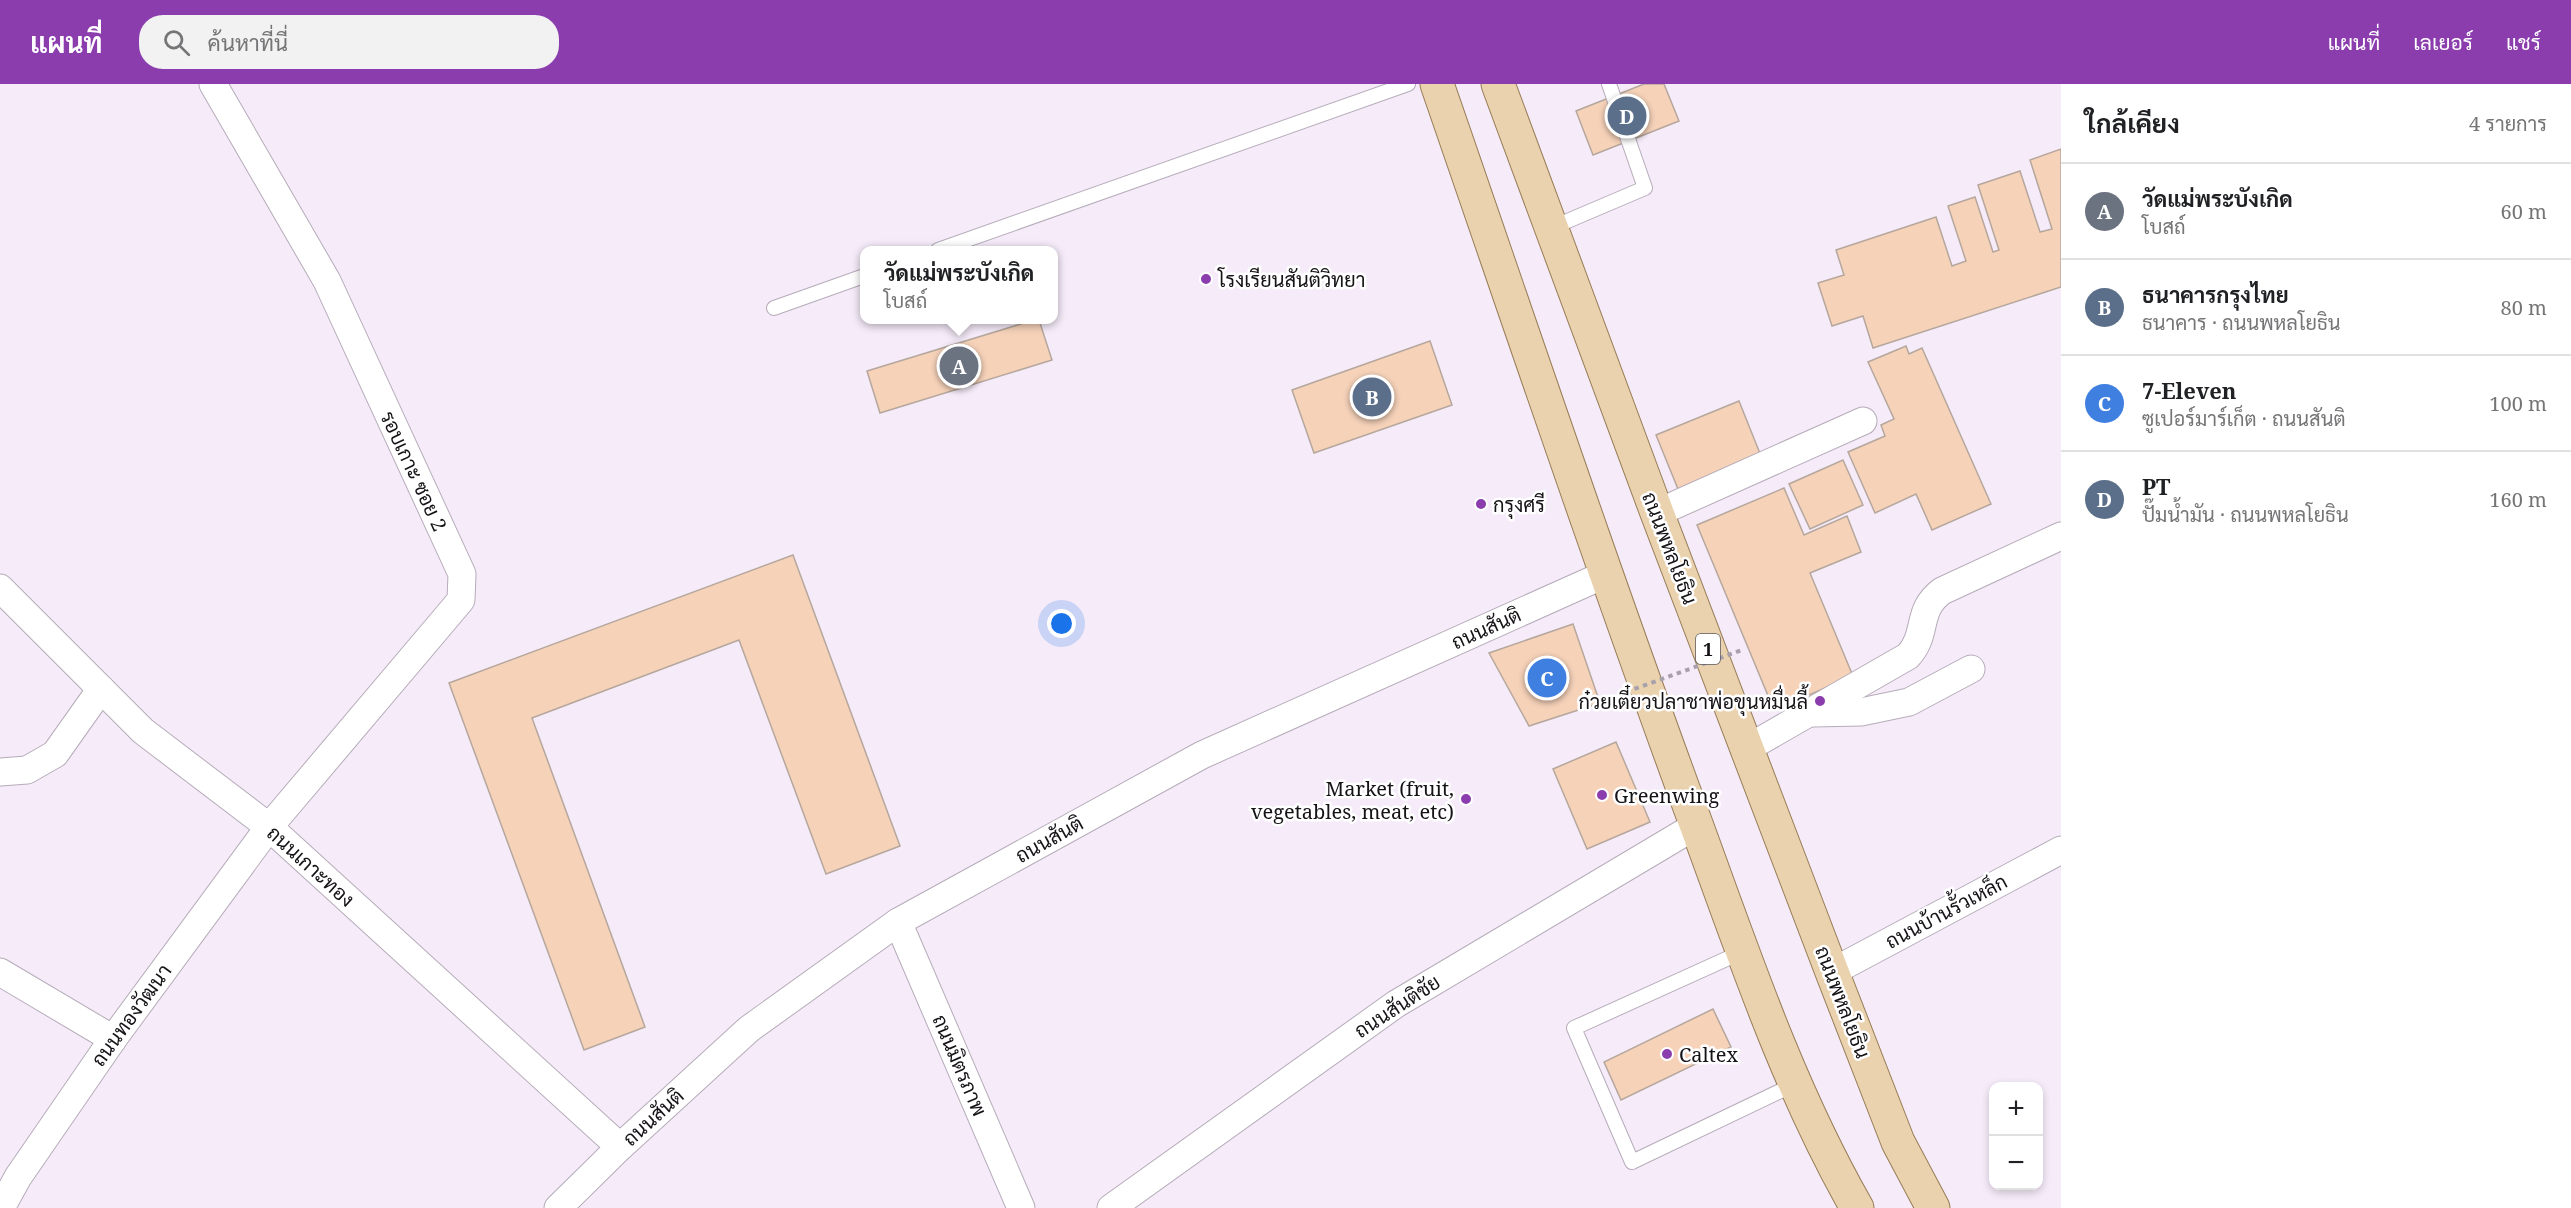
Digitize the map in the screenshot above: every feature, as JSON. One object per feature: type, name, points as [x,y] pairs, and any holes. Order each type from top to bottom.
[{"type":"main road","points":[[1437,84],[1606,574],[1744,951],[1795,1084],[1830,1162],[1857,1208]]},
{"type":"main road","name":"ถนนพหลโยธิน","points":[[1498,84],[1657,513],[1832,972],[1898,1142],[1933,1208]]},
{"type":"street","name":"รอบเกาะ ซอย 2","points":[[213,84],[327,281],[462,574],[461,600],[269,828]]},
{"type":"street","points":[[1657,513],[1863,421]]},
{"type":"street","points":[[1746,749],[1908,656],[1921,638],[1924,611],[1932,598],[1942,591],[2061,536]]},
{"type":"street","name":"ถนนสันติ","points":[[558,1208],[620,1147],[749,1029],[898,922],[1202,754],[1606,574]]},
{"type":"street","name":"ถนนเกาะทอง","points":[[0,588],[143,731],[269,828],[620,1147]]},
{"type":"street","points":[[1808,713],[1861,712],[1900,704],[1938,688],[1971,669]]},
{"type":"street","points":[[0,772],[27,770],[55,754],[101,689]]},
{"type":"street","name":"ถนนสันติชัย","points":[[1111,1208],[1396,1004],[1697,825]]},
{"type":"street","name":"ถนนทองวัฒนา","points":[[1,1208],[18,1177],[113,1039],[269,828]]},
{"type":"street","name":"ถนนบ้านรั้วเหล็ก","points":[[1832,972],[2061,850]]},
{"type":"street","name":"ถนนมิตรภาพ","points":[[898,922],[1020,1208]]},
{"type":"street","points":[[0,972],[113,1039]]},
{"type":"lane","points":[[949,246],[1408,84]]},
{"type":"lane","points":[[1551,228],[1645,188],[1609,84]]},
{"type":"lane","points":[[774,308],[860,277]]},
{"type":"lane","points":[[1744,951],[1574,1028],[1632,1162],[1795,1084]]},
{"type":"path","points":[[1626,692],[1742,650]]},
{"type":"building","points":[[1644,84],[1664,84],[1679,121],[1593,155],[1576,111]]},
{"type":"building","points":[[2061,149],[2061,287],[1873,348],[1863,316],[1832,326],[1818,283],[1844,275],[1836,250],[1936,217],[1952,266],[1966,261],[1948,206],[1975,197],[1993,252],[1999,250],[1978,185],[2020,171],[2040,232],[2052,229],[2030,160]]},
{"type":"building","points":[[1021,324],[1040,324],[1052,360],[880,413],[867,371]]},
{"type":"building","points":[[1430,341],[1452,405],[1314,453],[1292,390]]},
{"type":"building","points":[[1906,346],[1909,354],[1922,348],[1991,504],[1932,530],[1916,494],[1875,513],[1848,452],[1885,436],[1881,425],[1894,419],[1868,362]]},
{"type":"building","points":[[1739,401],[1761,456],[1678,489],[1656,435]]},
{"type":"building","points":[[1843,460],[1863,505],[1810,529],[1789,484]]},
{"type":"building","points":[[1784,488],[1804,535],[1847,516],[1861,552],[1810,573],[1853,676],[1774,710],[1697,525]]},
{"type":"building","points":[[793,555],[900,846],[826,874],[739,640],[532,718],[645,1027],[584,1050],[449,683]]},
{"type":"building","points":[[1573,624],[1600,703],[1529,726],[1489,653]]},
{"type":"building","name":"Greenwing","points":[[1616,742],[1650,822],[1587,849],[1553,769]]},
{"type":"building","name":"Caltex","points":[[1713,1009],[1731,1047],[1621,1100],[1604,1062]]},
{"type":"place","name":"PT","points":[[1627,116]]},
{"type":"place","name":"โรงเรียนสันติวิทยา","points":[[1206,279]]},
{"type":"place","name":"วัดแม่พระบังเกิด","points":[[959,366]]},
{"type":"place","name":"ธนาคารกรุงไทย","points":[[1372,397]]},
{"type":"place","name":"กรุงศรี","points":[[1481,504]]},
{"type":"place","name":"7-Eleven","points":[[1547,678]]},
{"type":"place","name":"ก๋วยเตี๋ยวปลาชาพ่อขุนหมื่นลี้","points":[[1820,701]]},
{"type":"place","name":"Greenwing","points":[[1602,795]]},
{"type":"place","name":"Market (fruit, vegetables, meat, etc)","points":[[1466,799]]},
{"type":"place","name":"Caltex","points":[[1667,1054]]}]
